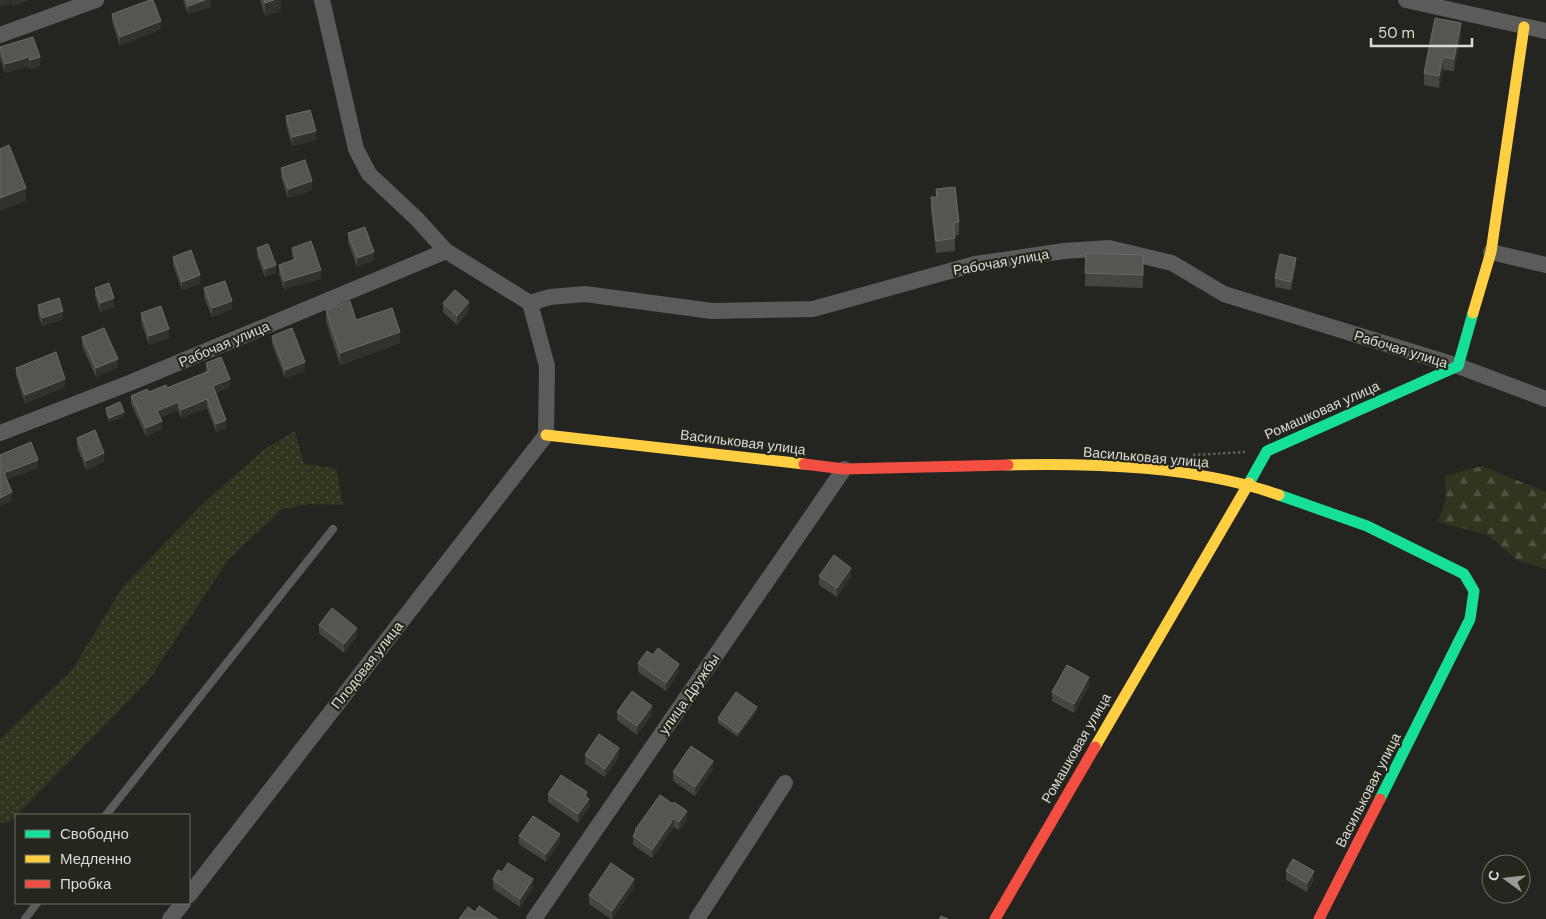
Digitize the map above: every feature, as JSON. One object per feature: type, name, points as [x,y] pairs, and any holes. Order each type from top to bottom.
[{"type":"street","points":[[0,35],[94,0]]},
{"type":"street","points":[[322,0],[356,149],[369,174],[417,219],[446,251],[530,303],[547,366],[546,435]]},
{"type":"street","points":[[1406,0],[1546,31]]},
{"type":"street","points":[[1458,366],[1490,252],[1524,27]]},
{"type":"street","name":"Рабочая улица","points":[[530,303],[550,297],[585,294],[712,312],[813,309],[975,264],[1064,251],[1109,248],[1172,263],[1224,294],[1458,366],[1546,400]]},
{"type":"street","name":"Рабочая улица","points":[[0,433],[132,382],[446,251]]},
{"type":"street","points":[[1490,252],[1546,265]]},
{"type":"street","name":"Ромашковая улица","points":[[996,919],[1246,483],[1267,451],[1458,366]]},
{"type":"street","name":"Васильковая улица","points":[[546,435],[844,469],[1052,464],[1172,471],[1246,483],[1367,526],[1464,574],[1474,592],[1470,620],[1320,919]]},
{"type":"street","name":"Плодовая улица","points":[[190,894],[546,435]]},
{"type":"street","name":"улица Дружбы","points":[[534,919],[844,469]]},
{"type":"street","points":[[697,919],[785,784]]},
{"type":"street","points":[[170,919],[182,904]]},
{"type":"lane","points":[[107,814],[333,530]]},
{"type":"lane","points":[[25,919],[36,904]]},
{"type":"green space","points":[[295,431],[304,464],[336,468],[343,505],[311,504],[282,509],[228,560],[148,681],[18,814],[15,814],[15,817],[10,822],[0,823],[0,739],[72,670],[122,588],[201,505],[265,449]]},
{"type":"green space","points":[[1482,466],[1546,492],[1546,569],[1517,560],[1488,535],[1438,522],[1446,499],[1445,476]]},
{"type":"building","points":[[153,0],[161,21],[120,37],[112,14]]},
{"type":"building","points":[[186,0],[205,0],[188,6]]},
{"type":"building","points":[[1435,18],[1461,23],[1454,59],[1443,57],[1439,76],[1424,73]]},
{"type":"building","points":[[33,37],[40,57],[30,60],[29,57],[5,64],[0,47]]},
{"type":"building","points":[[310,110],[316,131],[292,137],[286,116]]},
{"type":"building","points":[[9,145],[26,188],[0,198],[0,149]]},
{"type":"building","points":[[305,160],[312,181],[288,189],[281,168]]},
{"type":"building","points":[[955,187],[959,222],[953,223],[955,238],[936,241],[931,197],[937,197],[936,189]]},
{"type":"building","points":[[365,227],[374,252],[357,258],[348,233]]},
{"type":"building","points":[[311,241],[321,270],[284,281],[279,265],[296,259],[292,248]]},
{"type":"building","points":[[268,244],[276,265],[265,269],[257,248]]},
{"type":"building","points":[[191,250],[200,275],[182,282],[173,257]]},
{"type":"building","points":[[1086,253],[1143,255],[1143,275],[1085,273]]},
{"type":"building","points":[[1280,254],[1296,258],[1291,282],[1275,278]]},
{"type":"building","points":[[225,281],[232,301],[212,308],[204,288]]},
{"type":"building","points":[[109,283],[114,298],[100,303],[95,288]]},
{"type":"building","points":[[455,290],[469,302],[457,316],[443,303]]},
{"type":"building","points":[[59,298],[63,311],[42,318],[38,305]]},
{"type":"building","points":[[350,301],[356,320],[392,308],[400,332],[340,353],[326,310]]},
{"type":"building","points":[[161,306],[169,329],[149,336],[141,313]]},
{"type":"building","points":[[104,328],[118,359],[96,368],[82,337]]},
{"type":"building","points":[[292,328],[305,362],[285,370],[272,336]]},
{"type":"building","points":[[56,352],[65,379],[25,395],[16,368]]},
{"type":"building","points":[[221,357],[230,379],[213,386],[226,420],[216,424],[207,399],[181,410],[178,402],[157,411],[162,421],[146,428],[131,396],[147,389],[149,392],[166,385],[167,388],[209,371],[206,363]]},
{"type":"building","points":[[120,402],[124,412],[109,418],[106,408]]},
{"type":"building","points":[[95,430],[104,453],[86,461],[77,438]]},
{"type":"building","points":[[31,442],[38,460],[4,473],[12,492],[0,498],[0,455]]},
{"type":"building","points":[[834,555],[851,568],[837,588],[819,576]]},
{"type":"building","points":[[332,608],[357,628],[344,644],[319,625]]},
{"type":"building","points":[[658,648],[679,664],[666,683],[638,663],[647,651],[653,655]]},
{"type":"building","points":[[1067,665],[1089,677],[1074,704],[1052,692]]},
{"type":"building","points":[[632,691],[652,706],[637,726],[617,712]]},
{"type":"building","points":[[736,692],[757,707],[738,733],[718,718]]},
{"type":"building","points":[[599,734],[619,748],[605,769],[585,755]]},
{"type":"building","points":[[691,746],[713,761],[695,787],[673,772]]},
{"type":"building","points":[[561,775],[587,792],[585,796],[589,799],[578,814],[548,794]]},
{"type":"building","points":[[660,795],[687,811],[679,822],[674,818],[652,850],[633,836],[635,830]]},
{"type":"building","points":[[533,816],[560,834],[546,854],[519,836]]},
{"type":"building","points":[[1293,859],[1314,871],[1307,883],[1286,871]]},
{"type":"building","points":[[508,863],[533,879],[520,899],[493,879],[498,870],[502,872]]},
{"type":"building","points":[[611,863],[634,879],[612,911],[589,895]]},
{"type":"building","points":[[479,906],[498,919],[459,919],[468,907],[475,912]]},
{"type":"traffic: fast","points":[[1249,483],[1267,451],[1458,366],[1473,313]]},
{"type":"traffic: fast","points":[[1279,495],[1367,526],[1464,574],[1474,591],[1470,619],[1380,799]]},
{"type":"traffic: slow","points":[[1473,313],[1491,252],[1524,27]]},
{"type":"traffic: slow","points":[[546,435],[804,464]]},
{"type":"traffic: slow","points":[[1008,465],[1145,468],[1214,478],[1247,485],[1279,495]]},
{"type":"traffic: slow","points":[[1095,747],[1249,483]]},
{"type":"traffic: jam","points":[[804,464],[844,469],[1008,465]]},
{"type":"traffic: jam","points":[[995,919],[1095,747]]},
{"type":"traffic: jam","points":[[1319,919],[1380,799]]}]
